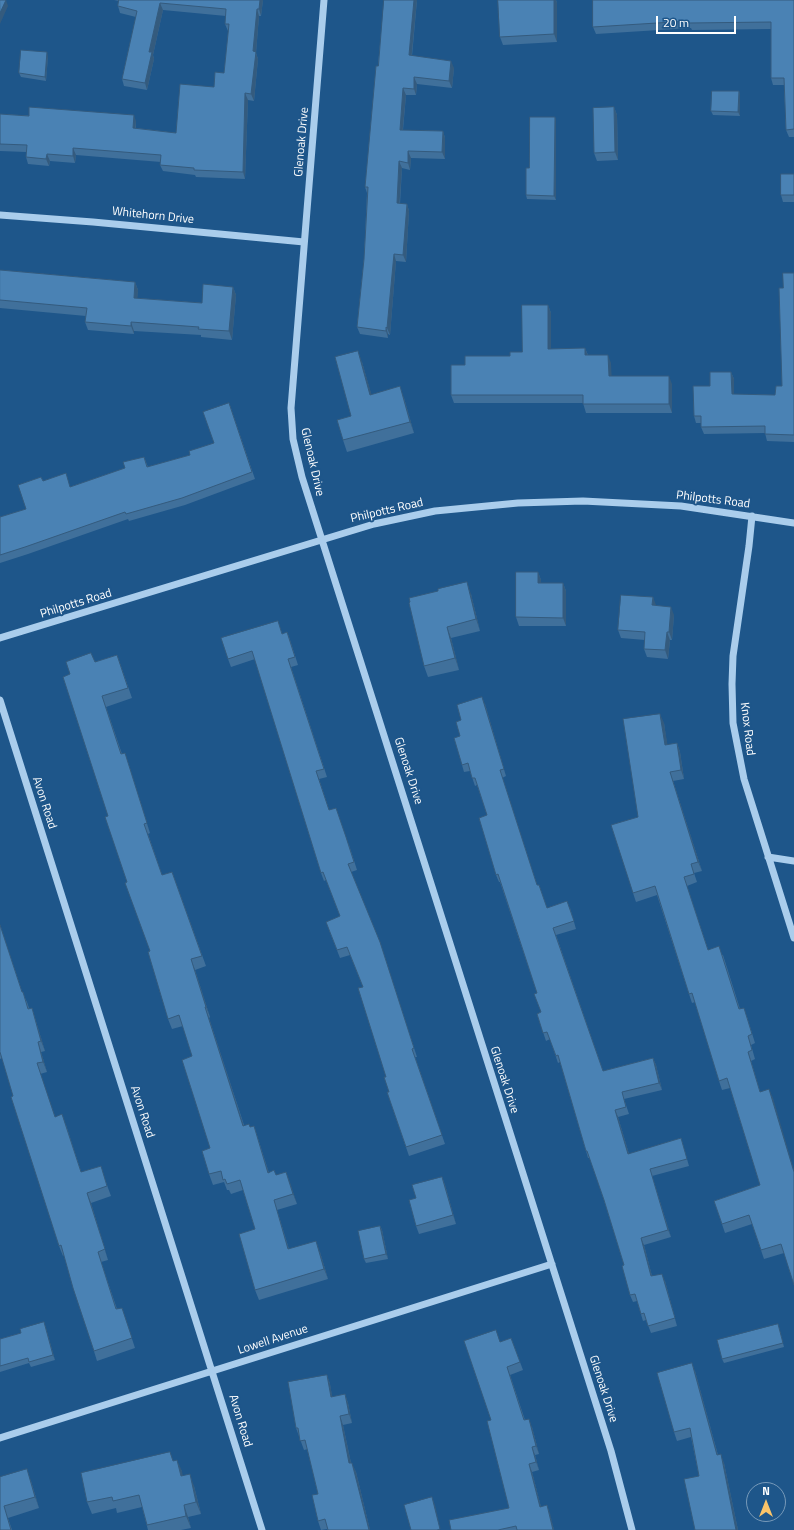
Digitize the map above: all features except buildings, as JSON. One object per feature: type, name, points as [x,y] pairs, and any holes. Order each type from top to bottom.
[{"type":"street","name":"Glenoak Drive","points":[[324,0],[291,408],[293,439],[298,462],[322,540],[611,1450],[632,1530]]},
{"type":"street","name":"Whitehorn Drive","points":[[0,215],[93,222],[304,242]]},
{"type":"street","name":"Philpotts Road","points":[[0,638],[374,524],[436,511],[518,503],[583,501],[680,506],[794,523]]},
{"type":"street","name":"Knox Road","points":[[752,516],[733,656],[733,723],[744,780],[794,938]]},
{"type":"street","name":"Avon Road","points":[[0,700],[262,1530]]},
{"type":"street","points":[[768,857],[794,861]]},
{"type":"street","name":"Lowell Avenue","points":[[0,1438],[552,1264]]}]
